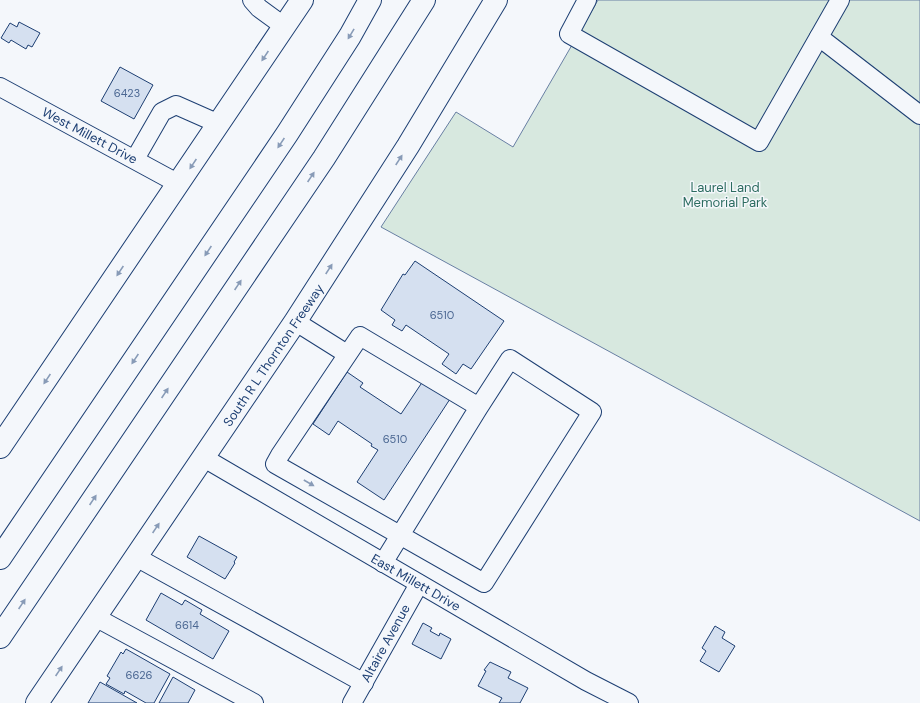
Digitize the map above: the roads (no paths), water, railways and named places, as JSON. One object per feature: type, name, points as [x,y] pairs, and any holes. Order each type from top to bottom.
[{"type":"main road","points":[[0,447],[180,184],[302,0]]},
{"type":"main road","points":[[0,558],[287,134],[350,36],[370,0]]},
{"type":"main road","points":[[0,637],[319,165],[424,0]]},
{"type":"main road","points":[[411,21],[431,0]]},
{"type":"main road","name":"South R L Thornton Freeway","points":[[37,703],[296,322],[408,146],[496,0]]},
{"type":"street","points":[[252,0],[284,27]]},
{"type":"street","points":[[587,0],[569,34],[759,142],[840,0]]},
{"type":"street","points":[[819,37],[920,115]]},
{"type":"street","name":"West Millett Drive","points":[[0,87],[180,184]]},
{"type":"street","points":[[135,159],[162,112],[176,105],[219,124]]},
{"type":"street","points":[[296,322],[348,354]]},
{"type":"street","points":[[384,563],[400,535],[479,407],[510,359],[592,412],[484,583],[400,535],[275,464],[360,336],[479,407]]},
{"type":"street","name":"East Millett Drive","points":[[204,458],[586,681],[629,703]]},
{"type":"street","points":[[136,557],[364,683]]},
{"type":"street","name":"Altaire Avenue","points":[[352,703],[419,584]]},
{"type":"street","points":[[96,617],[254,703]]},
{"type":"park label","name":"Laurel Land Memorial Park","points":[[725,194]]}]
